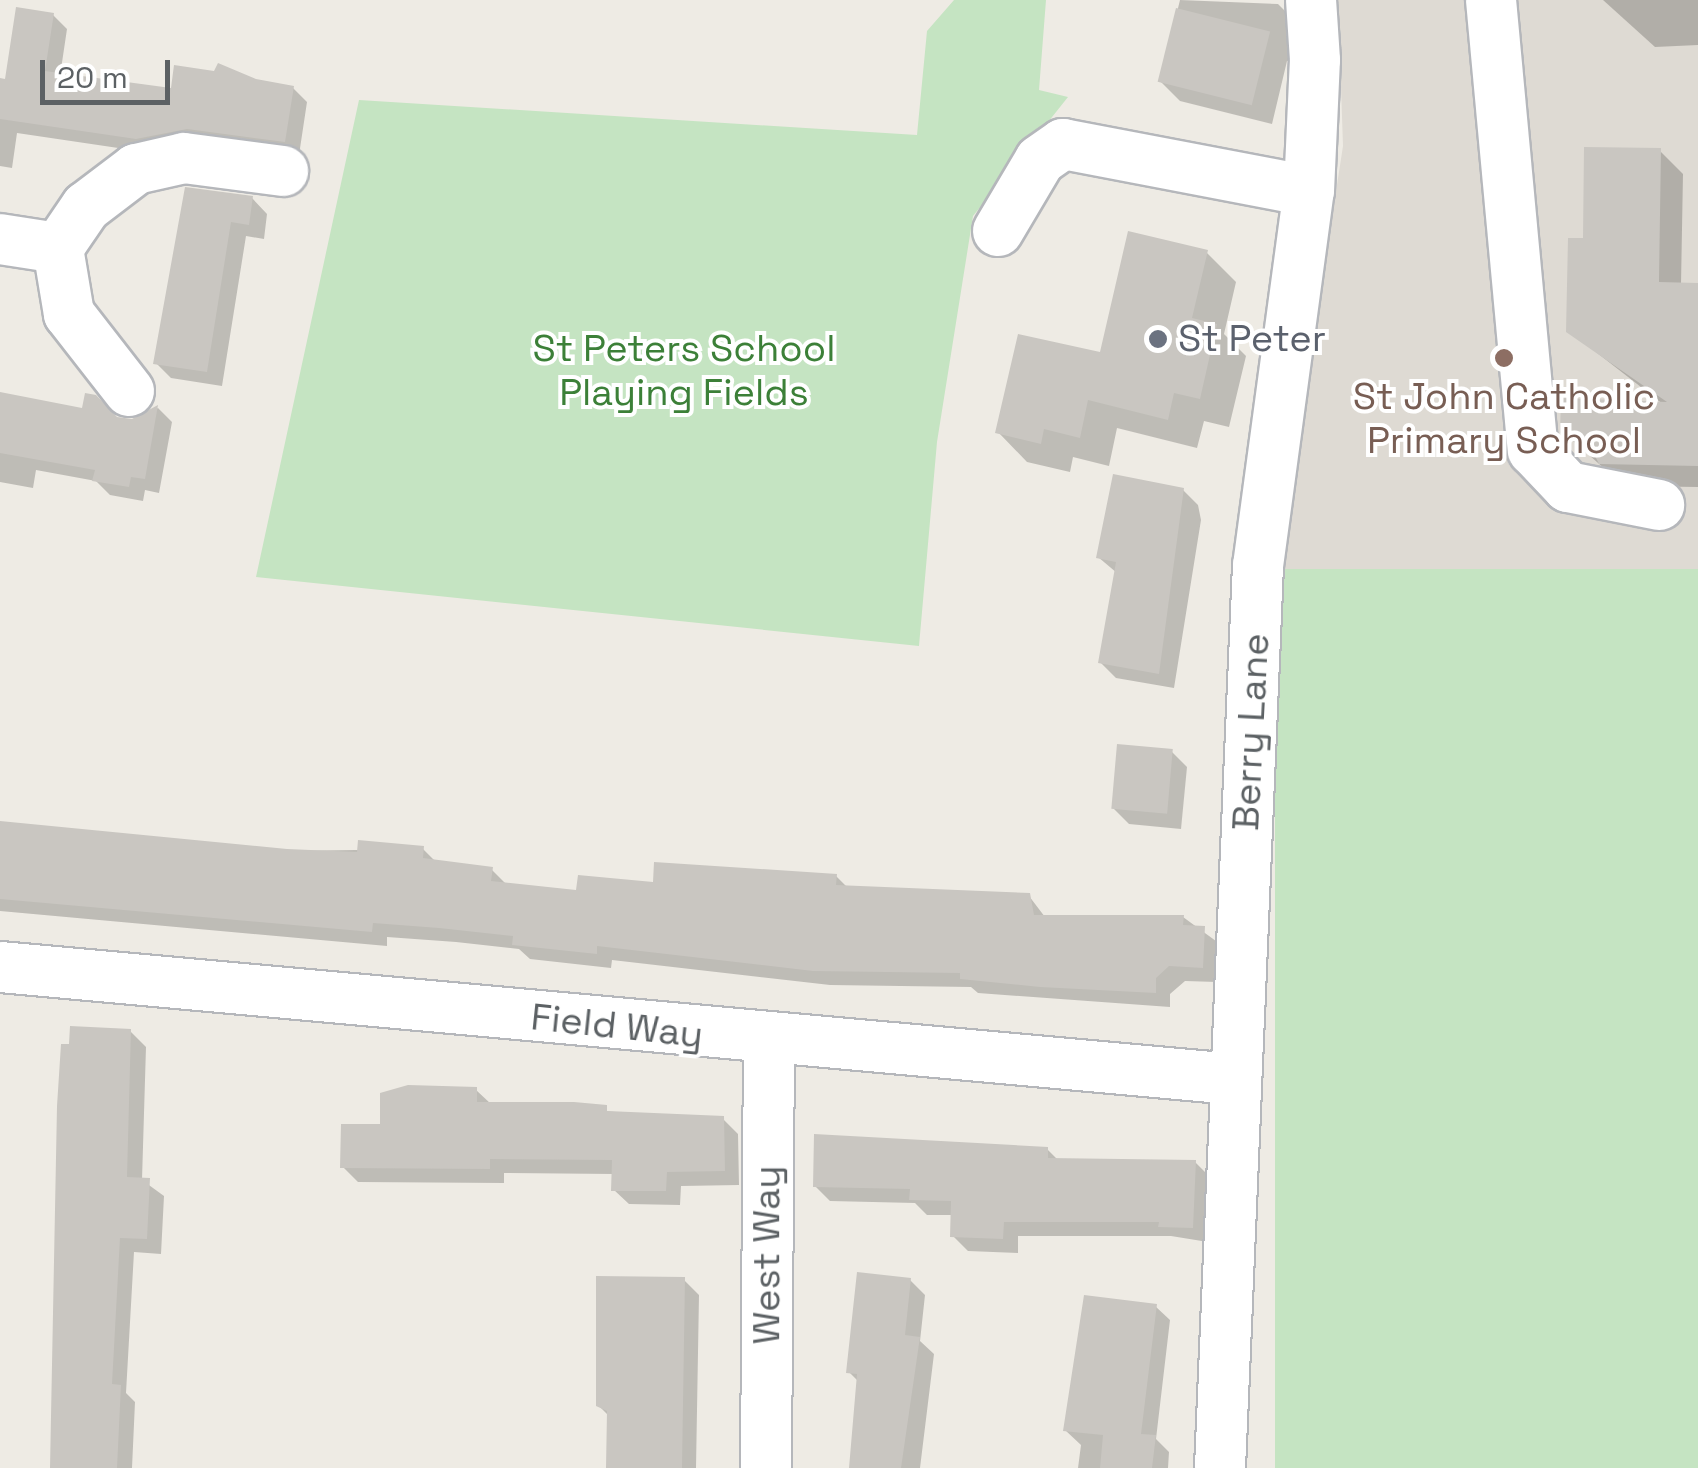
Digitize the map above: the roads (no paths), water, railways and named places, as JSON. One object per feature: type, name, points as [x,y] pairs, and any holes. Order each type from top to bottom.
[{"type":"street","name":"Berry Lane","points":[[1220,1468],[1258,566],[1309,190],[1316,60],[1311,0]]},
{"type":"street","points":[[1491,0],[1533,450],[1568,488],[1658,505]]},
{"type":"street","points":[[998,231],[1040,160],[1063,144],[1309,190]]},
{"type":"street","points":[[129,391],[68,314],[58,248],[88,204],[136,169],[184,158],[283,171]]},
{"type":"street","points":[[0,240],[58,248]]},
{"type":"street","name":"Field Way","points":[[0,967],[768,1041],[1234,1079]]},
{"type":"street","name":"West Way","points":[[766,1468],[768,1041]]},
{"type":"place","name":"St Peter","points":[[1158,339]]},
{"type":"place","name":"St John Catholic Primary School","points":[[1504,358]]},
{"type":"park label","name":"St Peters School Playing Fields","points":[[684,371]]}]
